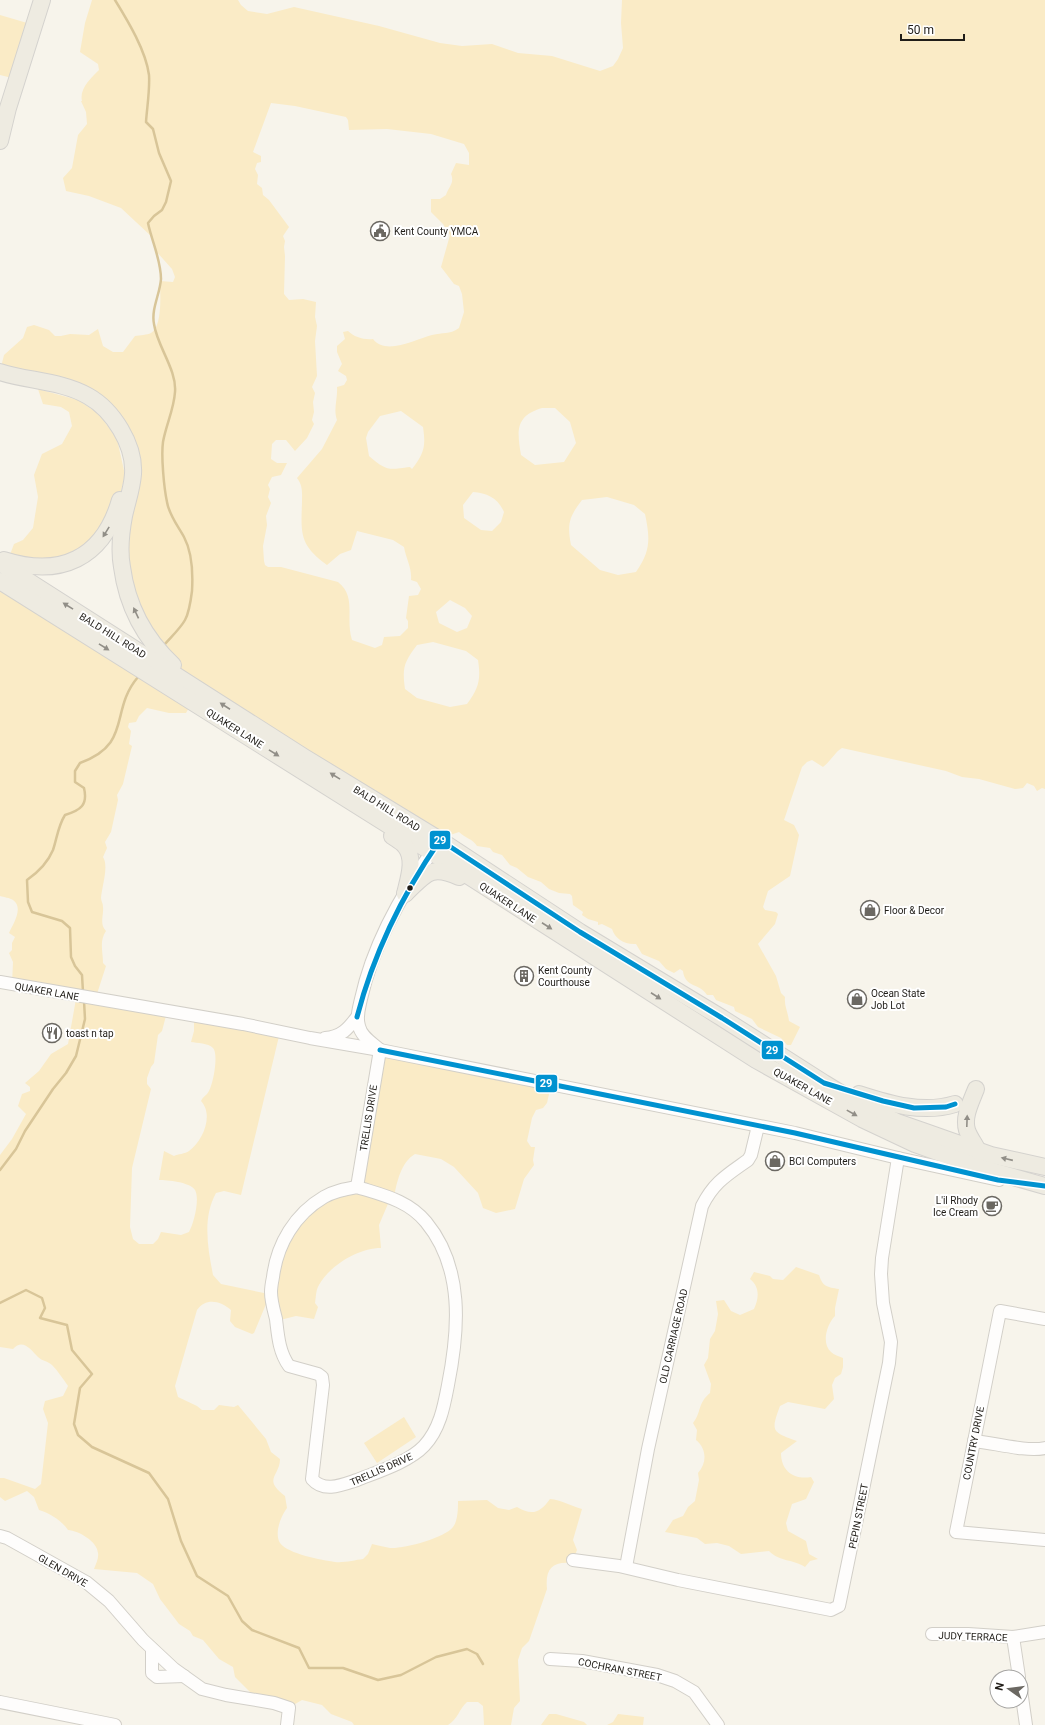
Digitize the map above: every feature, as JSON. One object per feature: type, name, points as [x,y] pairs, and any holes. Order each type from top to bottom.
[{"type":"main road","points":[[0,141],[8,108],[42,0]]},
{"type":"main road","points":[[0,372],[61,385],[88,396],[107,411],[122,432],[128,444],[133,474],[124,516],[121,545],[121,566],[129,600],[142,628],[158,650],[206,693]]},
{"type":"main road","points":[[0,381],[59,393],[84,403],[94,409],[102,416],[116,436],[126,474],[116,513],[108,529],[100,542],[80,558],[64,564],[36,567],[22,565],[0,558]]},
{"type":"main road","name":"BALD HILL ROAD","points":[[0,563],[206,693],[304,757],[435,846],[722,1018],[824,1083],[864,1106],[897,1122],[978,1151]]},
{"type":"main road","name":"QUAKER LANE","points":[[0,581],[329,788],[435,846],[497,894],[756,1060],[862,1119],[915,1144],[985,1170],[1040,1185]]},
{"type":"main road","points":[[329,788],[406,847],[410,856],[410,867],[404,894]]},
{"type":"main road","points":[[404,894],[425,875],[435,870],[447,872],[497,894]]},
{"type":"main road","points":[[824,1083],[883,1102],[914,1108],[946,1107],[955,1104]]},
{"type":"main road","points":[[976,1089],[966,1120],[967,1130],[978,1151],[1045,1167]]},
{"type":"street","points":[[314,1038],[330,1037],[341,1034],[347,1031],[357,1017],[372,964],[404,894],[435,846]]},
{"type":"street","name":"QUAKER LANE","points":[[0,982],[243,1024],[380,1050],[837,1142],[898,1158],[998,1180],[1040,1185]]},
{"type":"street","points":[[357,1017],[362,1033],[380,1050]]},
{"type":"street","name":"TRELLIS DRIVE","points":[[356,1187],[380,1050]]},
{"type":"street","name":"OLD CARRIAGE ROAD","points":[[626,1567],[648,1449],[702,1206],[708,1194],[719,1180],[748,1160],[751,1155],[758,1126]]},
{"type":"street","name":"PEPIN STREET","points":[[573,1560],[626,1567],[678,1580],[831,1610],[839,1606],[889,1363],[891,1342],[883,1303],[881,1274],[882,1258],[898,1158]]},
{"type":"street","name":"TRELLIS DRIVE","points":[[356,1187],[392,1198],[406,1205],[417,1212],[432,1230],[445,1257],[454,1290],[456,1306],[455,1342],[440,1419],[430,1439],[424,1446],[417,1453],[372,1474],[343,1485],[326,1487],[317,1485],[312,1479],[323,1385],[322,1377],[318,1374],[289,1366],[284,1359],[280,1347],[271,1292],[274,1268],[280,1245],[295,1223],[304,1212],[324,1197],[338,1191],[356,1187]]},
{"type":"street","name":"COUNTRY DRIVE","points":[[1045,1319],[1000,1311],[956,1532],[1045,1540]]},
{"type":"street","points":[[974,1441],[1020,1448],[1045,1448]]},
{"type":"street","name":"GLEN DRIVE","points":[[0,1536],[19,1544],[86,1582],[109,1601],[152,1649],[174,1669],[202,1689],[226,1695],[274,1703],[288,1708],[287,1725]]},
{"type":"street","name":"JUDY TERRACE","points":[[932,1634],[968,1634],[1013,1637],[1045,1632]]},
{"type":"street","name":"JUDY TERRACE","points":[[1013,1637],[1018,1669]]},
{"type":"street","points":[[152,1649],[152,1673],[157,1676],[184,1676]]},
{"type":"street","name":"COCHRAN STREET","points":[[550,1659],[582,1661],[657,1675],[675,1681],[694,1692],[718,1725]]},
{"type":"street","points":[[0,1702],[115,1725]]},
{"type":"street","points":[[1024,1709],[1026,1725]]},
{"type":"shaded area","points":[[92,0],[238,0],[248,11],[267,14],[294,7],[379,26],[440,43],[462,46],[492,44],[518,53],[552,56],[600,71],[613,66],[623,48],[621,23],[622,0],[1045,0],[1045,789],[1042,788],[1037,791],[1034,786],[1027,783],[1023,788],[1015,789],[979,779],[962,777],[946,771],[842,748],[823,767],[812,760],[807,762],[802,767],[784,820],[794,825],[799,835],[790,876],[768,891],[763,907],[765,910],[776,912],[778,914],[775,924],[758,944],[776,976],[781,993],[785,997],[789,1021],[800,1027],[791,1045],[787,1045],[781,1038],[758,1027],[752,1019],[735,1011],[734,1007],[716,1000],[713,995],[707,995],[704,991],[690,983],[684,976],[683,971],[680,969],[674,973],[666,969],[659,961],[642,954],[636,944],[621,941],[615,936],[612,929],[602,924],[598,925],[598,922],[588,919],[582,915],[583,912],[573,905],[572,896],[570,894],[559,893],[549,889],[541,882],[528,877],[517,868],[510,865],[502,855],[493,852],[490,848],[477,846],[459,832],[450,835],[440,845],[215,698],[155,648],[125,586],[132,472],[126,441],[97,402],[0,371],[4,355],[23,338],[27,327],[34,325],[49,330],[55,336],[70,334],[89,335],[98,329],[103,346],[113,352],[123,352],[135,336],[149,334],[155,329],[160,309],[160,281],[173,282],[175,277],[172,269],[155,250],[151,236],[121,208],[89,196],[66,191],[63,178],[72,168],[78,135],[87,124],[86,112],[81,101],[82,92],[86,84],[99,70],[98,64],[80,52],[85,23]],"holes":[[[271,103],[295,106],[346,117],[348,120],[349,130],[387,129],[431,134],[464,144],[469,153],[469,165],[456,163],[451,174],[452,183],[446,195],[440,199],[431,199],[431,212],[443,224],[450,235],[441,267],[454,284],[459,286],[462,294],[464,312],[459,328],[449,332],[432,335],[410,343],[393,346],[379,344],[373,339],[359,338],[348,331],[343,332],[345,339],[337,346],[337,352],[342,364],[338,371],[346,376],[347,380],[344,385],[337,387],[335,412],[337,420],[322,449],[297,478],[302,489],[302,530],[304,538],[311,551],[327,565],[340,554],[351,550],[357,531],[393,540],[404,547],[411,571],[411,580],[417,582],[421,589],[418,595],[409,596],[406,618],[408,621],[408,628],[400,636],[384,637],[382,645],[375,648],[352,640],[350,632],[349,601],[344,588],[338,582],[281,567],[268,567],[265,565],[264,561],[263,546],[267,525],[266,516],[271,503],[268,497],[270,489],[268,485],[272,477],[281,475],[287,463],[277,463],[271,459],[272,444],[276,440],[286,440],[295,451],[307,438],[314,424],[312,420],[315,393],[312,387],[317,376],[315,341],[317,326],[315,317],[316,302],[303,299],[289,300],[284,294],[285,241],[283,236],[289,227],[269,200],[263,195],[262,188],[257,184],[258,175],[255,169],[257,163],[261,162],[261,156],[253,152]],[[542,408],[555,408],[570,422],[576,443],[564,462],[535,465],[521,455],[519,432],[522,420],[527,415]],[[401,411],[423,427],[424,445],[422,454],[412,469],[410,467],[396,469],[384,467],[369,456],[366,438],[368,432],[380,416]],[[473,492],[492,497],[499,503],[504,512],[501,522],[492,531],[481,530],[464,518],[463,505]],[[607,497],[634,505],[645,514],[648,530],[647,551],[636,572],[618,575],[600,570],[571,545],[569,526],[574,511],[582,500]],[[450,600],[465,608],[472,616],[467,628],[457,632],[439,623],[436,612]],[[433,642],[466,651],[478,660],[479,678],[477,688],[467,704],[450,707],[417,698],[405,689],[404,670],[417,645]]]},
{"type":"shaded area","points":[[0,15],[34,25],[12,78],[0,75]]},
{"type":"shaded area","points":[[38,389],[78,400],[99,414],[117,439],[125,475],[114,518],[64,563],[8,560],[14,544],[23,540],[33,528],[38,497],[34,475],[42,454],[62,444],[72,426],[69,412],[61,407],[43,404]]},
{"type":"shaded area","points":[[0,582],[191,704],[186,713],[169,713],[147,708],[139,716],[136,722],[129,723],[128,727],[131,731],[129,744],[132,746],[123,784],[117,795],[118,800],[111,832],[105,842],[107,848],[103,857],[105,861],[105,871],[101,898],[103,907],[102,922],[106,931],[102,947],[103,963],[106,966],[96,997],[167,1012],[162,1031],[158,1035],[154,1063],[147,1078],[147,1084],[151,1089],[132,1168],[130,1227],[133,1239],[139,1244],[153,1244],[158,1239],[161,1232],[181,1235],[189,1232],[193,1223],[197,1205],[195,1190],[184,1183],[159,1180],[164,1151],[174,1156],[187,1152],[194,1147],[199,1141],[207,1120],[207,1113],[201,1101],[209,1091],[211,1085],[215,1064],[215,1051],[211,1046],[191,1042],[194,1031],[194,1017],[280,1032],[241,1195],[224,1191],[216,1193],[209,1213],[207,1234],[213,1275],[221,1284],[269,1294],[274,1265],[301,1215],[354,1187],[379,1050],[551,1085],[547,1103],[543,1108],[536,1110],[532,1118],[527,1141],[531,1147],[535,1147],[533,1160],[534,1165],[524,1179],[515,1209],[496,1213],[483,1208],[478,1193],[454,1167],[441,1159],[415,1154],[403,1167],[398,1179],[394,1197],[390,1199],[379,1225],[381,1248],[355,1254],[330,1271],[317,1289],[315,1303],[318,1307],[314,1319],[296,1316],[276,1321],[269,1297],[254,1333],[252,1334],[235,1327],[230,1321],[231,1310],[223,1304],[214,1302],[205,1303],[197,1310],[175,1386],[178,1397],[202,1410],[214,1410],[219,1405],[234,1407],[238,1405],[266,1439],[271,1452],[280,1459],[273,1481],[278,1490],[285,1496],[287,1508],[279,1525],[278,1539],[284,1547],[306,1556],[335,1562],[346,1562],[363,1559],[368,1554],[372,1544],[396,1548],[414,1545],[433,1539],[449,1531],[455,1524],[458,1511],[458,1501],[487,1500],[498,1508],[509,1510],[517,1507],[527,1512],[535,1512],[543,1507],[550,1499],[582,1509],[573,1540],[577,1550],[572,1563],[559,1563],[549,1571],[547,1576],[547,1589],[529,1641],[522,1648],[518,1660],[520,1701],[514,1708],[511,1725],[484,1725],[483,1706],[478,1702],[467,1702],[454,1720],[448,1725],[354,1725],[352,1722],[331,1714],[322,1705],[302,1700],[290,1707],[255,1697],[235,1677],[233,1667],[219,1659],[203,1640],[193,1636],[190,1631],[179,1624],[160,1599],[153,1584],[137,1573],[94,1569],[98,1555],[94,1544],[87,1537],[77,1532],[68,1530],[62,1523],[48,1513],[39,1510],[34,1497],[27,1491],[5,1501],[0,1497],[0,1478],[35,1489],[41,1484],[48,1423],[43,1409],[45,1401],[63,1396],[68,1386],[52,1365],[40,1358],[27,1346],[20,1345],[13,1349],[0,1347],[0,1155],[12,1139],[26,1114],[18,1106],[22,1094],[30,1091],[30,1087],[25,1083],[39,1071],[51,1054],[68,1044],[76,999],[12,984],[13,962],[9,953],[12,950],[12,943],[15,937],[9,933],[17,916],[18,907],[13,900],[0,896]]},
{"type":"shaded area","points":[[796,1267],[819,1275],[822,1282],[826,1286],[839,1289],[835,1316],[832,1319],[826,1334],[826,1344],[831,1352],[843,1358],[841,1374],[835,1378],[832,1385],[834,1399],[825,1409],[788,1402],[780,1406],[775,1421],[775,1430],[778,1433],[797,1441],[781,1453],[783,1465],[790,1473],[799,1477],[811,1477],[814,1482],[806,1499],[792,1504],[786,1523],[788,1531],[806,1541],[809,1554],[818,1559],[810,1561],[805,1567],[773,1555],[769,1551],[741,1554],[729,1546],[717,1543],[705,1544],[697,1538],[665,1532],[673,1520],[683,1516],[688,1507],[695,1501],[699,1480],[698,1473],[704,1461],[704,1452],[696,1440],[697,1430],[693,1423],[698,1415],[701,1404],[710,1393],[711,1384],[704,1365],[708,1358],[710,1339],[715,1331],[718,1314],[716,1301],[724,1300],[731,1311],[740,1315],[754,1309],[756,1305],[758,1293],[756,1286],[750,1279],[754,1272],[770,1276],[773,1279],[783,1280]]},
{"type":"shaded area","points":[[404,1417],[416,1437],[377,1463],[364,1443]]},
{"type":"shaded area","points":[[549,1714],[556,1714],[584,1722],[587,1725],[541,1725]]},
{"type":"shaded area","points":[[618,1714],[644,1717],[643,1725],[607,1725],[613,1722]]},
{"type":"waterway","points":[[115,0],[131,27],[144,56],[149,75],[146,122],[153,129],[159,153],[171,181],[166,202],[162,210],[148,223],[161,272],[160,285],[153,318],[154,324],[175,384],[173,405],[162,448],[165,489],[170,511],[189,549],[192,570],[192,591],[189,610],[185,620],[164,645]]},
{"type":"waterway","points":[[83,992],[82,975],[75,966],[71,957],[70,928],[62,921],[32,912],[28,902],[27,880],[42,867],[51,854],[59,828],[65,815],[79,809],[84,803],[84,788],[75,782],[75,771],[80,763],[97,755],[107,746],[114,736],[124,702],[129,690],[138,677]]},
{"type":"waterway","points":[[0,1170],[16,1149],[25,1131],[53,1089],[66,1073],[76,1056],[85,1019],[84,1001]]},
{"type":"waterway","points":[[0,1303],[26,1290],[42,1298],[45,1308],[40,1318],[67,1325],[72,1350],[92,1374],[80,1388],[74,1424],[78,1435],[92,1447],[149,1473],[168,1499],[181,1541],[197,1576],[228,1596],[242,1621],[252,1630],[299,1648],[309,1668],[343,1668],[378,1680],[401,1675],[436,1657],[467,1649],[477,1654],[483,1664]]},
{"type":"transit line","name":"29","points":[[357,1017],[372,970],[391,925],[413,882],[440,840],[580,932],[722,1018],[824,1083],[883,1101],[914,1108],[946,1107],[955,1104]]},
{"type":"transit line","name":"29","points":[[380,1050],[795,1133],[998,1180],[1045,1186]]},
{"type":"place","name":"Kent County YMCA","points":[[380,231]]},
{"type":"place","name":"Floor & Decor","points":[[870,910]]},
{"type":"place","name":"Kent County Courthouse","points":[[524,976]]},
{"type":"place","name":"Ocean State Job Lot","points":[[857,999]]},
{"type":"place","name":"toast n tap","points":[[52,1033]]},
{"type":"place","name":"BCI Computers","points":[[775,1161]]},
{"type":"place","name":"L'il Rhody Ice Cream","points":[[992,1206]]}]
